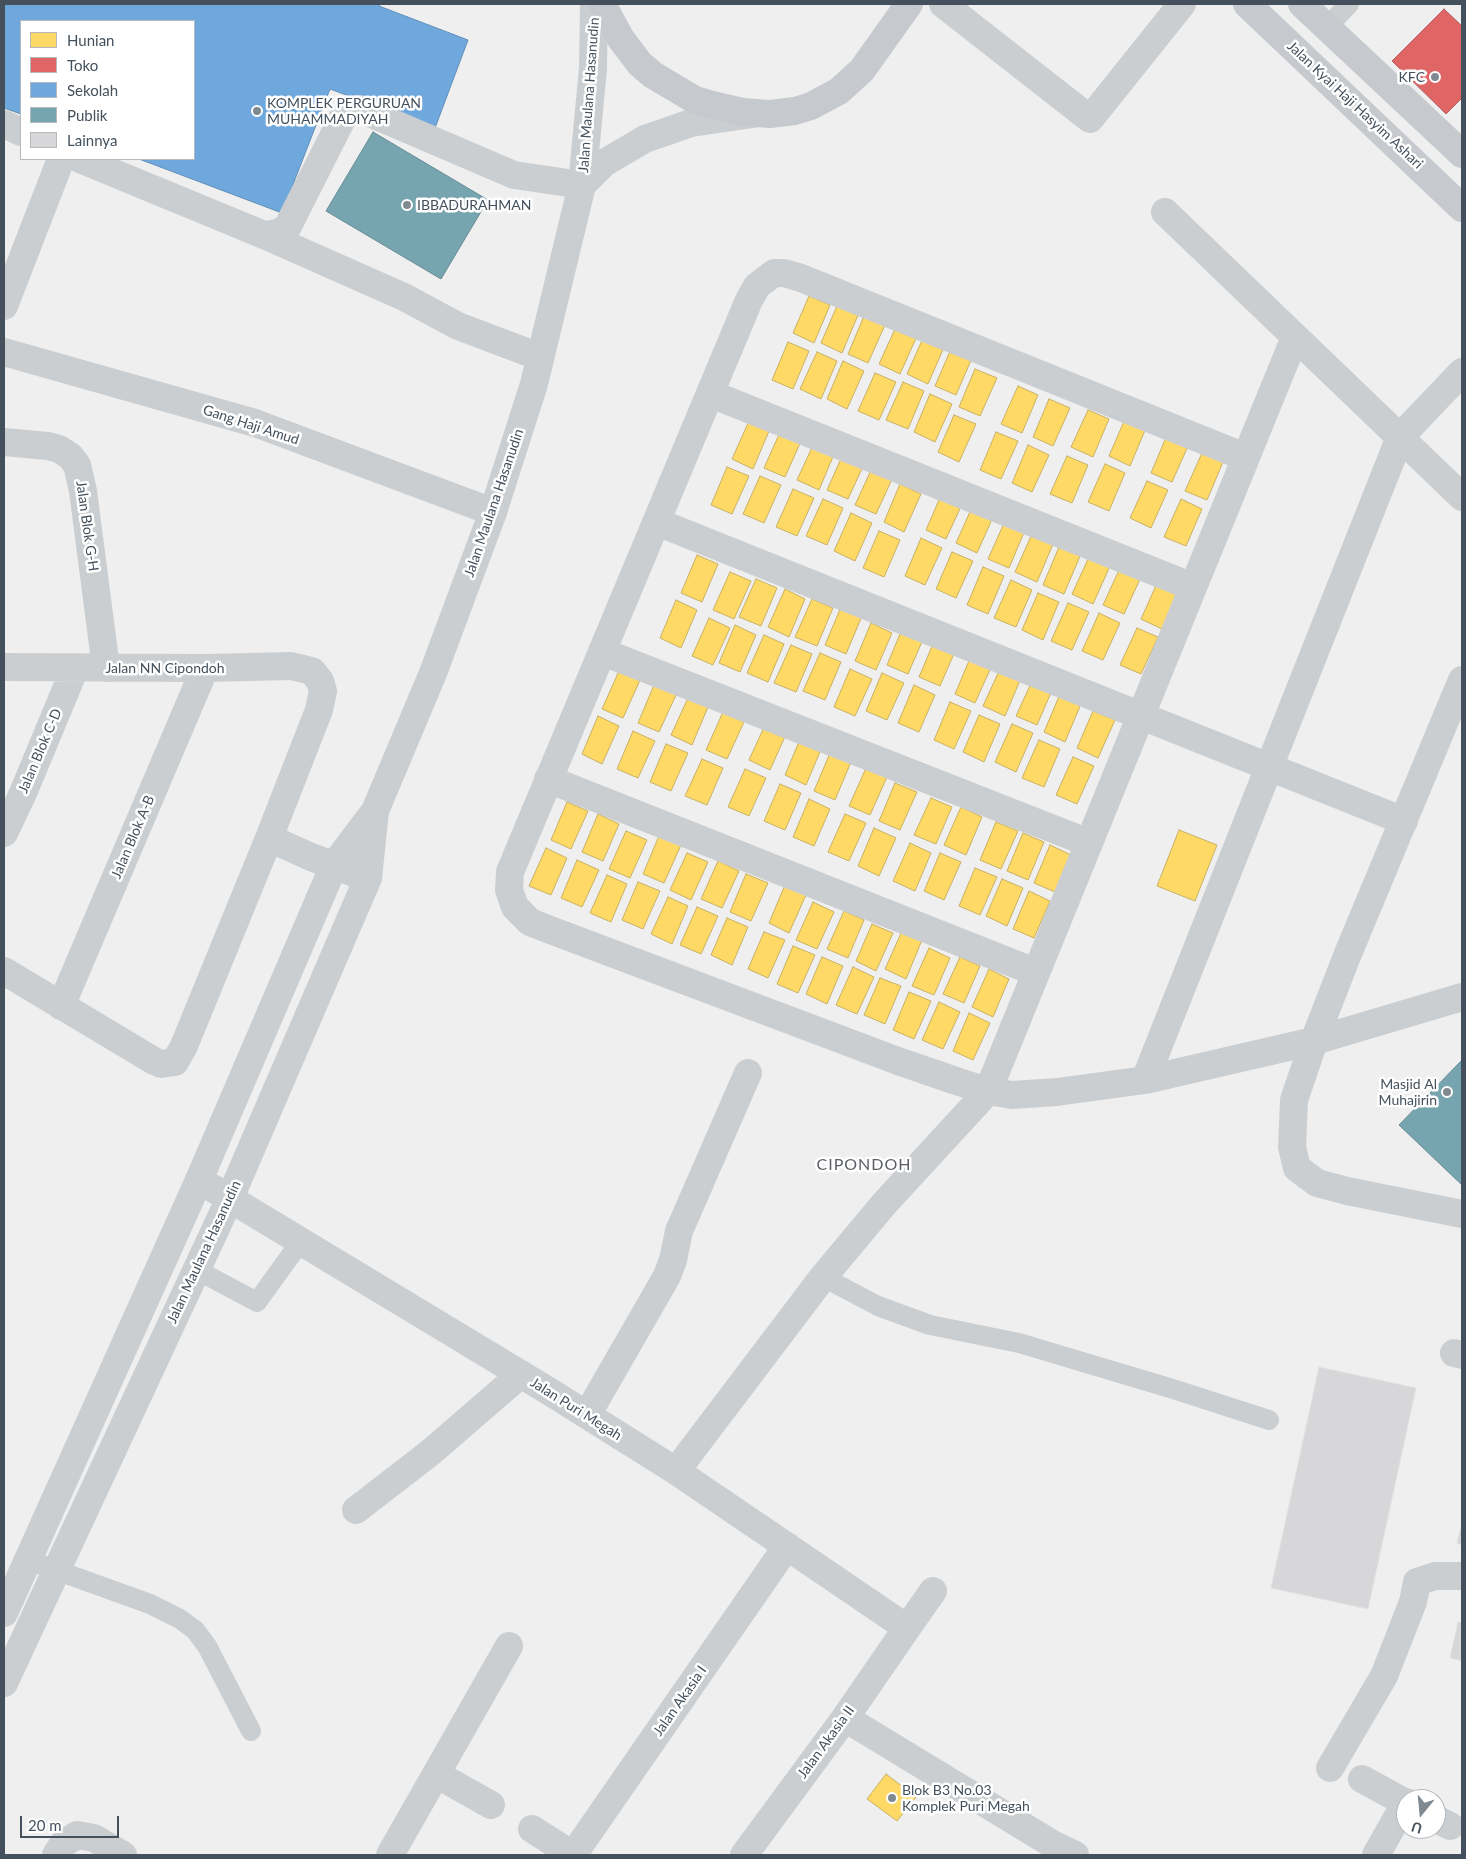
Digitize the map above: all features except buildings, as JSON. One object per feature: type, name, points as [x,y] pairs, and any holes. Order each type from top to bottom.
[{"type":"main road","points":[[602,4],[621,40],[640,64],[653,75],[695,100],[742,112],[770,114],[795,111],[826,99],[839,91],[862,70],[909,4]]},
{"type":"main road","name":"Jalan Kyai Haji Hasyim Ashari","points":[[1248,4],[1462,208]]},
{"type":"main road","points":[[1302,4],[1462,154]]},
{"type":"street","name":"Jalan Maulana Hasanudin","points":[[4,1684],[67,1574],[143,1384],[204,1273],[236,1202],[368,878],[376,811],[432,673],[486,509],[534,384],[582,185],[593,68],[594,4]]},
{"type":"street","points":[[943,4],[1090,119],[1182,4]]},
{"type":"street","points":[[264,235],[278,233],[287,228],[342,119],[350,111],[360,109],[514,176],[582,185]]},
{"type":"street","name":"Jalan Maulana Hasanudin","points":[[582,185],[604,163],[645,139],[691,123],[759,113]]},
{"type":"street","points":[[4,124],[20,132]]},
{"type":"street","points":[[4,306],[61,160]]},
{"type":"street","points":[[82,160],[264,235],[404,297],[458,326],[540,356]]},
{"type":"street","points":[[1166,212],[1462,497]]},
{"type":"street","points":[[1246,458],[801,278],[774,272],[757,286],[749,300],[510,872],[509,890],[515,907],[530,922],[898,1062],[988,1091],[1012,1095],[1057,1092],[1145,1080],[1314,1041],[1462,997]]},
{"type":"street","points":[[676,1471],[824,1277],[884,1204],[988,1091],[1295,337]]},
{"type":"street","name":"Gang Haji Amud","points":[[4,352],[255,424],[486,509]]},
{"type":"street","points":[[1145,1080],[1400,437],[1462,372]]},
{"type":"street","points":[[711,394],[1193,587]]},
{"type":"street","name":"Jalan Blok G-H","points":[[4,442],[48,446],[59,449],[70,456],[77,466],[83,491],[106,668]]},
{"type":"street","points":[[657,522],[1404,821]]},
{"type":"street","points":[[603,652],[1089,843]]},
{"type":"street","name":"Jalan NN Cipondoh","points":[[4,667],[205,668],[291,666],[312,671],[320,681],[323,691],[319,710],[269,838]]},
{"type":"street","name":"Jalan Blok C-D","points":[[4,833],[13,793],[75,668]]},
{"type":"street","name":"Jalan Blok A-B","points":[[61,1006],[205,668]]},
{"type":"street","points":[[1462,680],[1314,1041],[1294,1100],[1292,1147],[1297,1168],[1317,1183],[1347,1191],[1462,1214]]},
{"type":"street","points":[[548,779],[1035,972]]},
{"type":"street","name":"Jalan Maulana Hasanudin","points":[[4,1613],[199,1180],[334,864],[376,811]]},
{"type":"street","points":[[4,971],[154,1061],[161,1064],[175,1062],[184,1046],[269,838],[311,857],[368,878]]},
{"type":"street","points":[[587,1415],[668,1276],[679,1231],[748,1073]]},
{"type":"street","name":"Jalan Puri Megah","points":[[199,1180],[521,1374],[676,1471],[907,1628]]},
{"type":"street","points":[[113,1372],[143,1384]]},
{"type":"street","points":[[356,1510],[431,1452],[521,1374]]},
{"type":"street","name":"Jalan Akasia I","points":[[573,1855],[788,1546]]},
{"type":"street","points":[[1330,1768],[1384,1676],[1412,1602],[1417,1582],[1435,1576],[1462,1576]]},
{"type":"street","points":[[907,1628],[933,1591]]},
{"type":"street","name":"Jalan Akasia II","points":[[744,1855],[845,1718],[907,1628]]},
{"type":"street","points":[[390,1855],[509,1646]]},
{"type":"street","points":[[845,1718],[1064,1852]]},
{"type":"street","points":[[436,1774],[491,1805]]},
{"type":"street","points":[[1362,1779],[1396,1798]]},
{"type":"street","points":[[1376,1855],[1396,1820]]},
{"type":"street","points":[[532,1829],[573,1855]]},
{"type":"street","points":[[56,1855],[63,1844],[77,1836],[94,1838],[123,1855]]},
{"type":"lane","points":[[1327,27],[1349,4]]},
{"type":"lane","points":[[204,1273],[257,1302],[293,1236]]},
{"type":"lane","points":[[824,1277],[878,1306],[930,1325],[1019,1343],[1173,1389],[1268,1420]]},
{"type":"lane","points":[[28,1560],[132,1598],[173,1616],[195,1630],[207,1646],[251,1732]]},
{"type":"place","name":"KFC","points":[[1435,77]]},
{"type":"place","name":"KOMPLEK PERGURUAN MUHAMMADIYAH","points":[[257,111]]},
{"type":"place","name":"IBBADURAHMAN","points":[[407,205]]},
{"type":"place","name":"Masjid Al Muhajirin","points":[[1447,1092]]},
{"type":"place","name":"Blok B3 No.03 Komplek Puri Megah","points":[[892,1798]]},
{"type":"district","name":"CIPONDOH","points":[[864,1165]]}]
